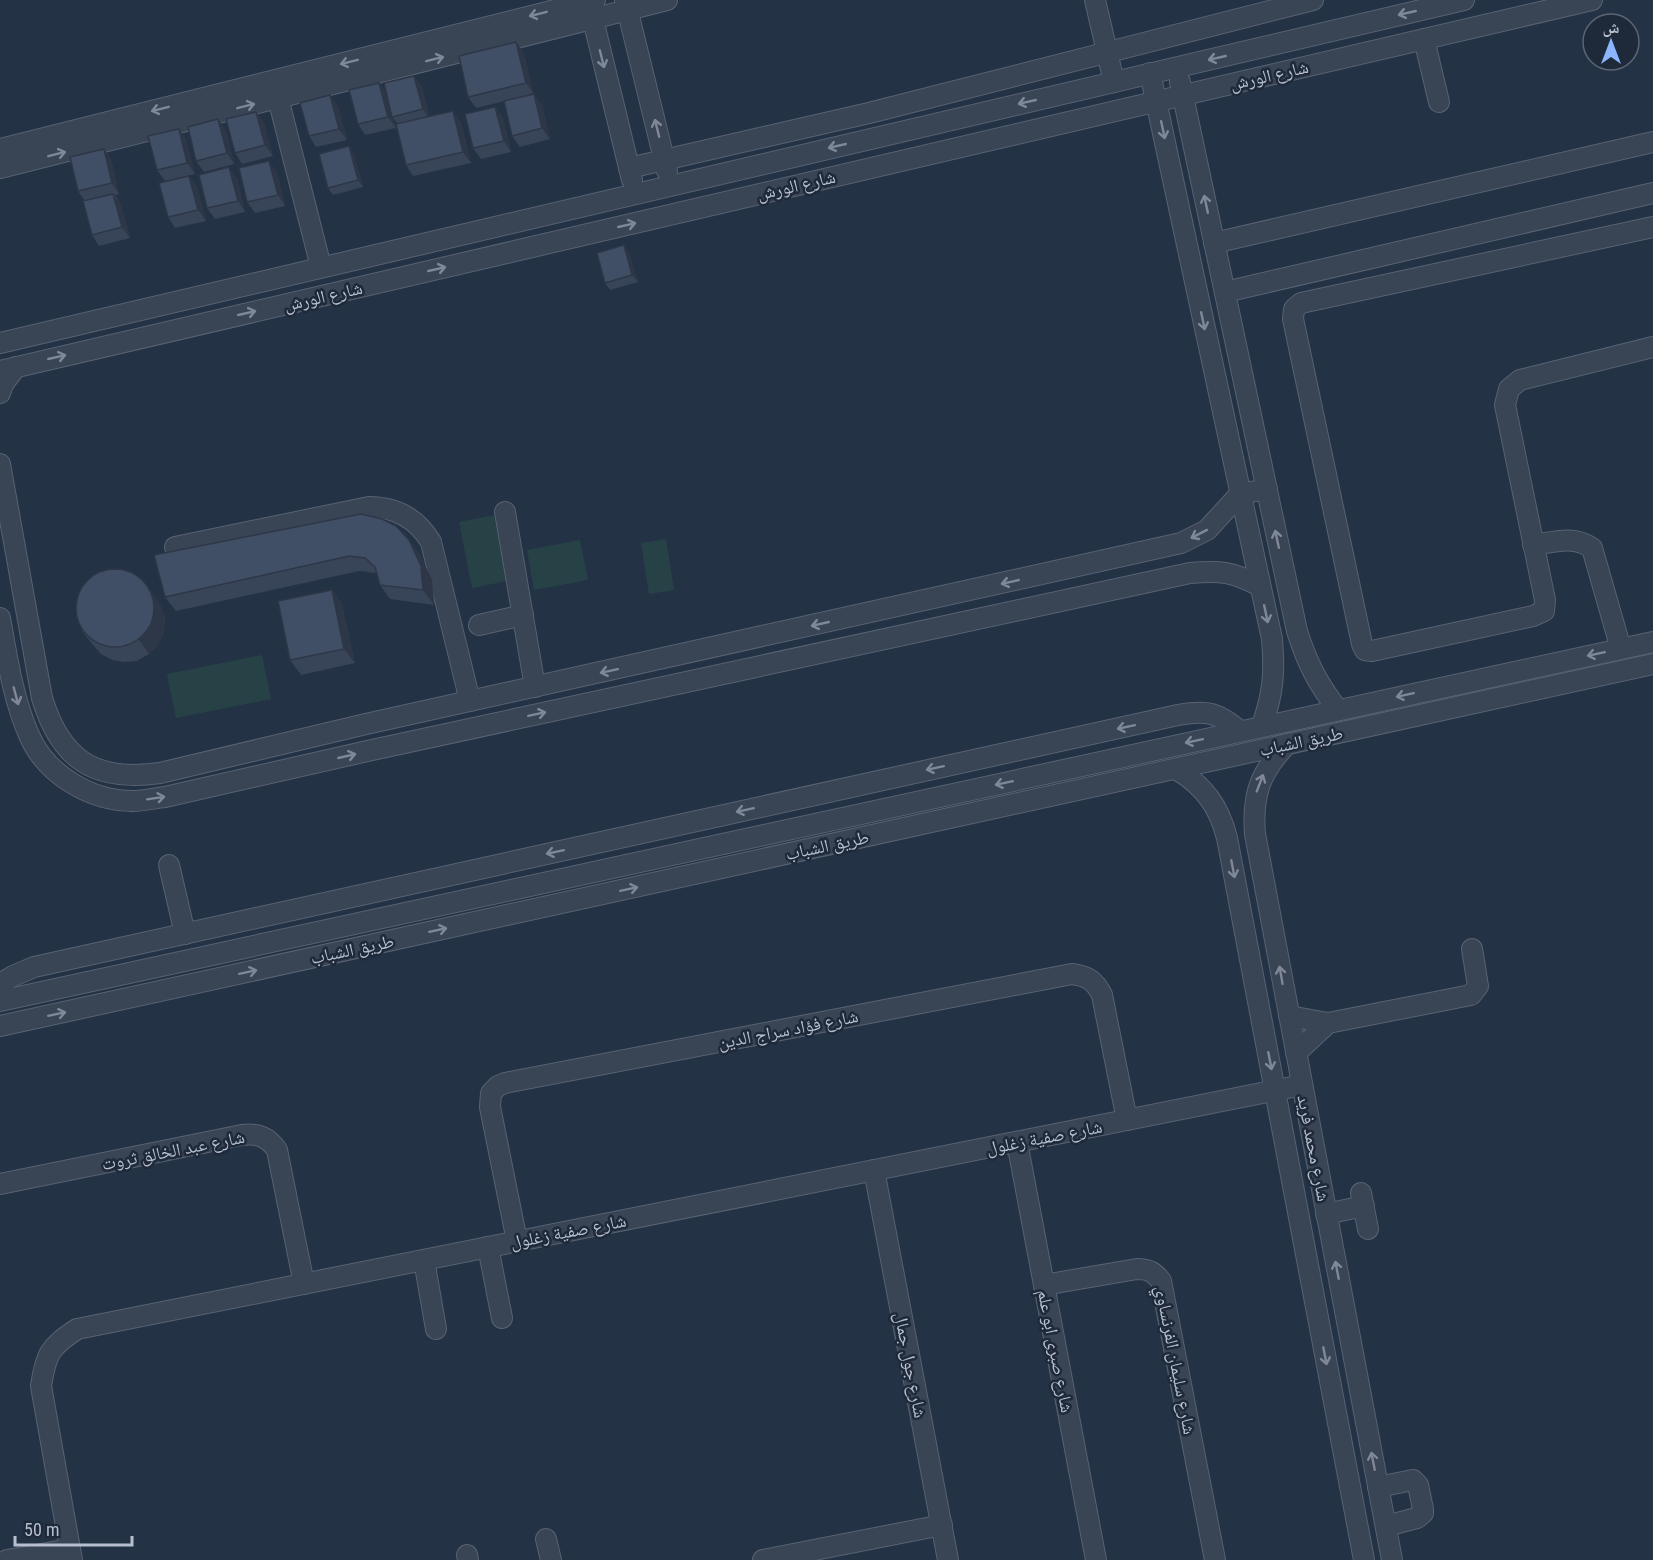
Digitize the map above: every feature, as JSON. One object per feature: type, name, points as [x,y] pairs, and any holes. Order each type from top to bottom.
[{"type":"street","points":[[0,149],[592,7],[667,0]]},
{"type":"street","points":[[1095,0],[1114,82]]},
{"type":"street","points":[[629,168],[869,112],[1313,0]]},
{"type":"street","name":"شارع الورش","points":[[1,339],[321,267],[1464,0]]},
{"type":"street","name":"شارع الورش","points":[[8,369],[1592,0]]},
{"type":"street","points":[[627,5],[671,185]]},
{"type":"street","points":[[0,168],[278,98],[592,7]]},
{"type":"street","points":[[592,7],[635,193]]},
{"type":"street","points":[[1424,39],[1439,102]]},
{"type":"street","points":[[1177,67],[1297,631],[1306,660],[1320,686],[1338,710]]},
{"type":"street","points":[[1150,73],[1272,639],[1275,669],[1271,698],[1262,726]]},
{"type":"street","points":[[278,98],[321,267]]},
{"type":"street","points":[[1214,243],[1653,142]]},
{"type":"street","points":[[1225,292],[1653,193]]},
{"type":"street","points":[[1653,227],[1301,303],[1294,309],[1293,319],[1365,650],[1372,651],[1533,616],[1544,610],[1545,600],[1505,405],[1509,389],[1520,380],[1653,347]]},
{"type":"street","points":[[129,311],[135,339]]},
{"type":"street","points":[[0,393],[8,369]]},
{"type":"street","points":[[0,464],[42,698],[50,723],[64,745],[84,762],[108,773],[134,777],[1181,543],[1208,530],[1240,494],[1267,489]]},
{"type":"street","points":[[175,547],[369,507],[387,508],[406,516],[425,532],[431,542],[470,701]]},
{"type":"street","points":[[505,512],[535,687]]},
{"type":"street","points":[[1533,545],[1568,539],[1582,541],[1592,548],[1621,649]]},
{"type":"street","points":[[0,618],[13,683],[29,737],[47,763],[72,784],[101,797],[133,801],[165,797],[1190,573],[1222,572],[1238,575],[1260,586]]},
{"type":"street","points":[[479,625],[522,615]]},
{"type":"street","points":[[773,635],[778,662]]},
{"type":"street","name":"طريق الشباب","points":[[0,1001],[1653,642]]},
{"type":"street","points":[[645,663],[650,690]]},
{"type":"street","name":"طريق الشباب","points":[[0,1026],[1653,664]]},
{"type":"street","points":[[0,984],[34,967],[1178,715],[1200,711],[1222,717],[1240,731]]},
{"type":"street","points":[[366,724],[372,750]]},
{"type":"street","name":"شارع محمد فريد","points":[[1287,744],[1268,767],[1256,794],[1254,814],[1256,834],[1392,1560]]},
{"type":"street","name":"شارع محمد فريد","points":[[1176,769],[1198,784],[1215,804],[1223,820],[1364,1560]]},
{"type":"street","points":[[1227,838],[1240,829],[1256,834]]},
{"type":"street","points":[[169,865],[185,934]]},
{"type":"street","points":[[1289,1016],[1328,1023],[1471,995],[1478,986],[1472,949]]},
{"type":"street","name":"شارع فؤاد سراج الدين","points":[[517,1241],[490,1107],[491,1093],[505,1083],[1072,974],[1085,976],[1096,983],[1102,995],[1127,1120]]},
{"type":"street","points":[[1296,1053],[1328,1023]]},
{"type":"street","name":"شارع صفية زغلول","points":[[71,1554],[41,1386],[44,1362],[57,1342],[77,1329],[1302,1085]]},
{"type":"street","name":"شارع عبد الخالق ثروت","points":[[0,1184],[253,1134],[264,1137],[277,1150],[304,1284]]},
{"type":"street","name":"شارع صبرى ابو علم","points":[[1017,1142],[1096,1560]]},
{"type":"street","name":"شارع جول جمال","points":[[874,1170],[948,1560]]},
{"type":"street","points":[[1326,1214],[1362,1199],[1368,1229]]},
{"type":"street","points":[[488,1247],[502,1318]]},
{"type":"street","points":[[424,1260],[436,1329]]},
{"type":"street","name":"شارع سليمان الفرنساوي","points":[[1044,1285],[1137,1269],[1147,1269],[1155,1273],[1161,1281],[1215,1560]]},
{"type":"street","points":[[1378,1487],[1413,1480],[1418,1485],[1423,1509],[1423,1513],[1417,1518],[1386,1526]]},
{"type":"street","points":[[763,1560],[798,1557],[942,1525]]},
{"type":"street","points":[[546,1539],[551,1560]]},
{"type":"street","points":[[7,1560],[71,1554]]},
{"type":"green space","points":[[494,515],[507,581],[472,588],[459,522]]},
{"type":"green space","points":[[666,539],[674,590],[649,594],[641,543]]},
{"type":"green space","points":[[580,540],[588,580],[534,590],[527,550]]},
{"type":"green space","points":[[262,655],[271,699],[176,718],[167,674]]},
{"type":"building","points":[[516,42],[526,83],[468,97],[459,56]]},
{"type":"building","points":[[414,76],[423,109],[392,117],[384,83]]},
{"type":"building","points":[[379,83],[388,117],[358,124],[349,90]]},
{"type":"building","points":[[534,94],[542,128],[512,136],[504,101]]},
{"type":"building","points":[[330,95],[339,129],[309,136],[300,103]]},
{"type":"building","points":[[495,107],[504,141],[473,148],[465,114]]},
{"type":"building","points":[[453,111],[463,152],[406,165],[396,124]]},
{"type":"building","points":[[256,112],[265,145],[235,153],[226,119]]},
{"type":"building","points":[[218,119],[227,153],[196,161],[188,127]]},
{"type":"building","points":[[179,129],[187,163],[157,170],[148,136]]},
{"type":"building","points":[[349,146],[358,180],[328,188],[319,154]]},
{"type":"building","points":[[104,149],[112,183],[78,191],[70,157]]},
{"type":"building","points":[[269,161],[278,195],[247,202],[239,168]]},
{"type":"building","points":[[229,167],[238,201],[207,208],[199,175]]},
{"type":"building","points":[[189,176],[198,210],[168,217],[159,183]]},
{"type":"building","points":[[113,194],[122,227],[92,235],[83,201]]},
{"type":"building","points":[[624,245],[632,275],[605,283],[597,253]]},
{"type":"building","points":[[361,514],[382,519],[396,526],[409,540],[421,566],[423,590],[380,585],[375,567],[365,558],[349,556],[165,597],[154,555]]},
{"type":"building","points":[[115,569],[130,572],[143,580],[151,593],[154,608],[151,623],[143,636],[130,644],[115,647],[100,644],[87,636],[79,623],[76,608],[79,593],[87,580],[100,572]]},
{"type":"building","points":[[332,590],[344,649],[290,660],[278,601]]}]
